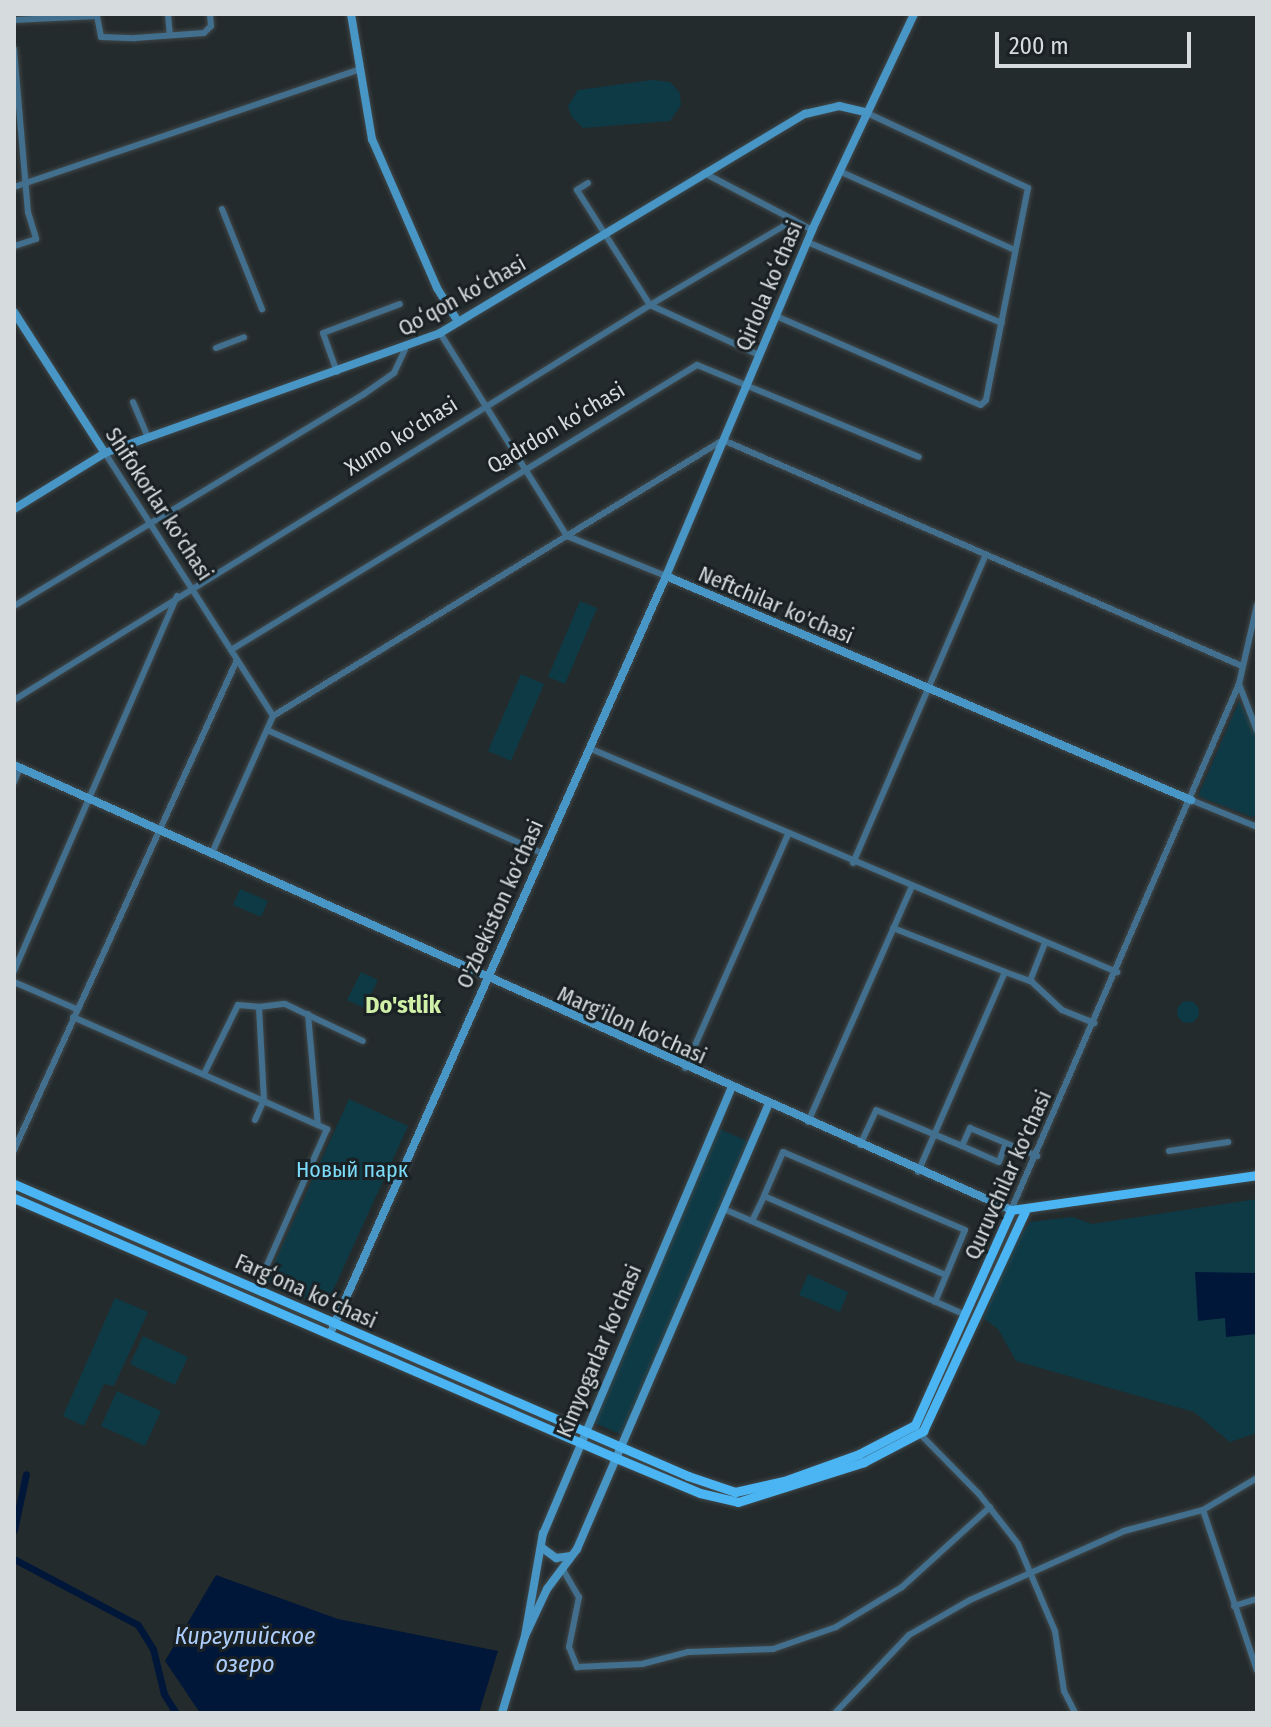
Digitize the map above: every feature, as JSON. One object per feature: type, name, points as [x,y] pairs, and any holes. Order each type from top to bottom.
[{"type":"main road","name":"Marg'ilon ko'chasi","points":[[1011,1210],[1025,1211],[1257,1175]]},
{"type":"main road","name":"Fargʻona koʻchasi","points":[[14,1184],[257,1288],[581,1436]]},
{"type":"main road","name":"Fargʻona koʻchasi","points":[[14,1198],[330,1334],[581,1436]]},
{"type":"main road","name":"Quruvchilar ko'chasi","points":[[581,1436],[620,1447],[735,1492],[784,1481],[859,1454],[915,1425],[1011,1210]]},
{"type":"main road","name":"Quruvchilar ko'chasi","points":[[920,1434],[942,1398],[1025,1211]]},
{"type":"main road","points":[[581,1436],[616,1458],[700,1493],[738,1502],[864,1462],[920,1434]]},
{"type":"street","points":[[168,14],[170,35]]},
{"type":"street","points":[[14,20],[97,15],[101,37],[170,35],[204,33],[211,26],[210,14]]},
{"type":"street","points":[[351,14],[357,70],[372,139],[393,193],[458,322]]},
{"type":"street","name":"Qirlola koʻchasi","points":[[666,576],[812,230],[865,112],[914,14]]},
{"type":"street","points":[[14,49],[25,182],[36,239],[14,246]]},
{"type":"street","points":[[14,187],[357,70]]},
{"type":"street","name":"Qoʻqon koʻchasi","points":[[14,509],[105,453],[405,349],[440,333],[805,114],[839,106],[865,112]]},
{"type":"street","points":[[776,316],[981,405],[996,364],[1028,188],[865,112]]},
{"type":"street","points":[[839,171],[1015,250]]},
{"type":"street","points":[[704,173],[812,230]]},
{"type":"street","points":[[588,183],[577,190],[650,305],[759,355]]},
{"type":"street","points":[[222,209],[262,309]]},
{"type":"street","name":"Xumo ko'chasi","points":[[14,700],[486,405],[794,220]]},
{"type":"street","points":[[807,242],[1002,323]]},
{"type":"street","points":[[337,372],[323,333],[400,304]]},
{"type":"street","name":"Shifokorlar ko'chasi","points":[[14,312],[273,716]]},
{"type":"street","points":[[440,333],[567,536]]},
{"type":"street","points":[[216,348],[244,337]]},
{"type":"street","points":[[14,606],[394,373],[405,349]]},
{"type":"street","name":"Qadrdon koʻchasi","points":[[231,650],[525,467],[697,365],[919,457]]},
{"type":"street","points":[[133,402],[148,438]]},
{"type":"street","points":[[212,853],[273,716],[723,440],[1242,666]]},
{"type":"street","name":"Neftchilar ko'chasi","points":[[567,536],[1191,800]]},
{"type":"street","points":[[853,863],[986,554]]},
{"type":"street","name":"O'zbekiston ko'chasi","points":[[330,1334],[666,576]]},
{"type":"street","points":[[14,971],[177,596]]},
{"type":"street","name":"Quruvchilar ko'chasi","points":[[1011,1210],[1117,972],[1239,684],[1257,605]]},
{"type":"street","points":[[14,1150],[18,1132],[237,660]]},
{"type":"street","points":[[1239,684],[1257,731]]},
{"type":"street","points":[[267,730],[542,853]]},
{"type":"street","points":[[589,748],[911,888],[1117,972]]},
{"type":"street","points":[[14,782],[17,766]]},
{"type":"street","name":"Marg'ilon ko'chasi","points":[[17,766],[486,980],[918,1172],[1011,1210]]},
{"type":"street","points":[[1191,800],[1257,827]]},
{"type":"street","points":[[685,1068],[788,834]]},
{"type":"street","points":[[808,1122],[911,888]]},
{"type":"street","points":[[893,928],[1030,981],[1062,1010],[1094,1023]]},
{"type":"street","points":[[1030,981],[1045,943]]},
{"type":"street","points":[[918,1172],[1005,972]]},
{"type":"street","points":[[14,982],[76,1009]]},
{"type":"street","points":[[204,1074],[238,1005],[259,1007],[285,1004],[363,1041]]},
{"type":"street","points":[[255,1120],[264,1100],[259,1007]]},
{"type":"street","points":[[308,1014],[318,1125]]},
{"type":"street","points":[[73,1017],[327,1129],[257,1288]]},
{"type":"street","name":"Kimyogarlar ko'chasi","points":[[502,1713],[525,1636],[540,1547],[581,1436],[731,1089]]},
{"type":"street","name":"Kimyogarlar ko'chasi","points":[[525,1636],[562,1568],[573,1555],[768,1105]]},
{"type":"street","points":[[859,1146],[876,1110],[999,1162],[1006,1143]]},
{"type":"street","points":[[962,1146],[970,1128],[1037,1156]]},
{"type":"street","points":[[1169,1151],[1228,1142]]},
{"type":"street","points":[[752,1221],[783,1152],[965,1230],[935,1302]]},
{"type":"street","points":[[764,1196],[946,1275]]},
{"type":"street","points":[[724,1209],[966,1315]]},
{"type":"street","points":[[920,1434],[990,1507],[1018,1544],[1055,1631],[1064,1691],[1075,1713]]},
{"type":"street","points":[[835,1713],[909,1635],[1030,1572],[1124,1531],[1203,1510],[1257,1478]]},
{"type":"street","points":[[562,1568],[579,1597],[569,1647],[577,1667],[642,1664],[688,1652],[773,1649],[836,1627],[902,1587],[990,1507]]},
{"type":"street","points":[[1203,1510],[1257,1670]]},
{"type":"street","points":[[540,1547],[556,1558],[573,1555]]},
{"type":"street","points":[[1234,1606],[1257,1599]]},
{"type":"green space","points":[[652,80],[670,82],[680,93],[681,105],[670,121],[583,128],[571,116],[568,106],[578,90]]},
{"type":"green space","points":[[580,601],[597,608],[565,684],[548,677]]},
{"type":"green space","points":[[521,674],[544,684],[511,761],[488,751]]},
{"type":"green space","points":[[1239,701],[1257,733],[1257,815],[1252,817],[1198,796]]},
{"type":"green space","points":[[240,889],[268,901],[261,917],[233,905]]},
{"type":"green space","points":[[361,972],[378,980],[364,1008],[347,1000]]},
{"type":"green space","points":[[1188,1001],[1196,1004],[1199,1012],[1196,1020],[1188,1023],[1180,1020],[1177,1012],[1180,1004]]},
{"type":"green space","name":"Новый парк","points":[[349,1099],[408,1126],[325,1308],[266,1281]]},
{"type":"green space","points":[[715,1127],[752,1143],[625,1436],[588,1420]]},
{"type":"green space","points":[[1257,1199],[1257,1433],[1230,1442],[1194,1412],[1016,1361],[998,1329],[983,1318],[1014,1245],[1030,1222],[1072,1217],[1092,1224]]},
{"type":"green space","points":[[808,1274],[848,1292],[840,1312],[799,1295]]},
{"type":"green space","points":[[115,1298],[148,1312],[114,1386],[104,1384],[84,1426],[63,1416]]},
{"type":"green space","points":[[143,1336],[188,1357],[175,1385],[130,1364]]},
{"type":"green space","points":[[117,1391],[161,1411],[145,1446],[101,1426]]},
{"type":"water","points":[[1195,1272],[1257,1273],[1257,1334],[1226,1337],[1225,1318],[1198,1321]]},
{"type":"water","name":"Киргулийское озеро","points":[[216,1575],[338,1619],[498,1651],[479,1713],[200,1713],[165,1661]]},
{"type":"waterway","points":[[14,1530],[26,1474]]},
{"type":"waterway","points":[[14,1559],[138,1625],[153,1649],[164,1694],[176,1713]]},
{"type":"district","name":"Do'stlik","points":[[403,1006]]}]
